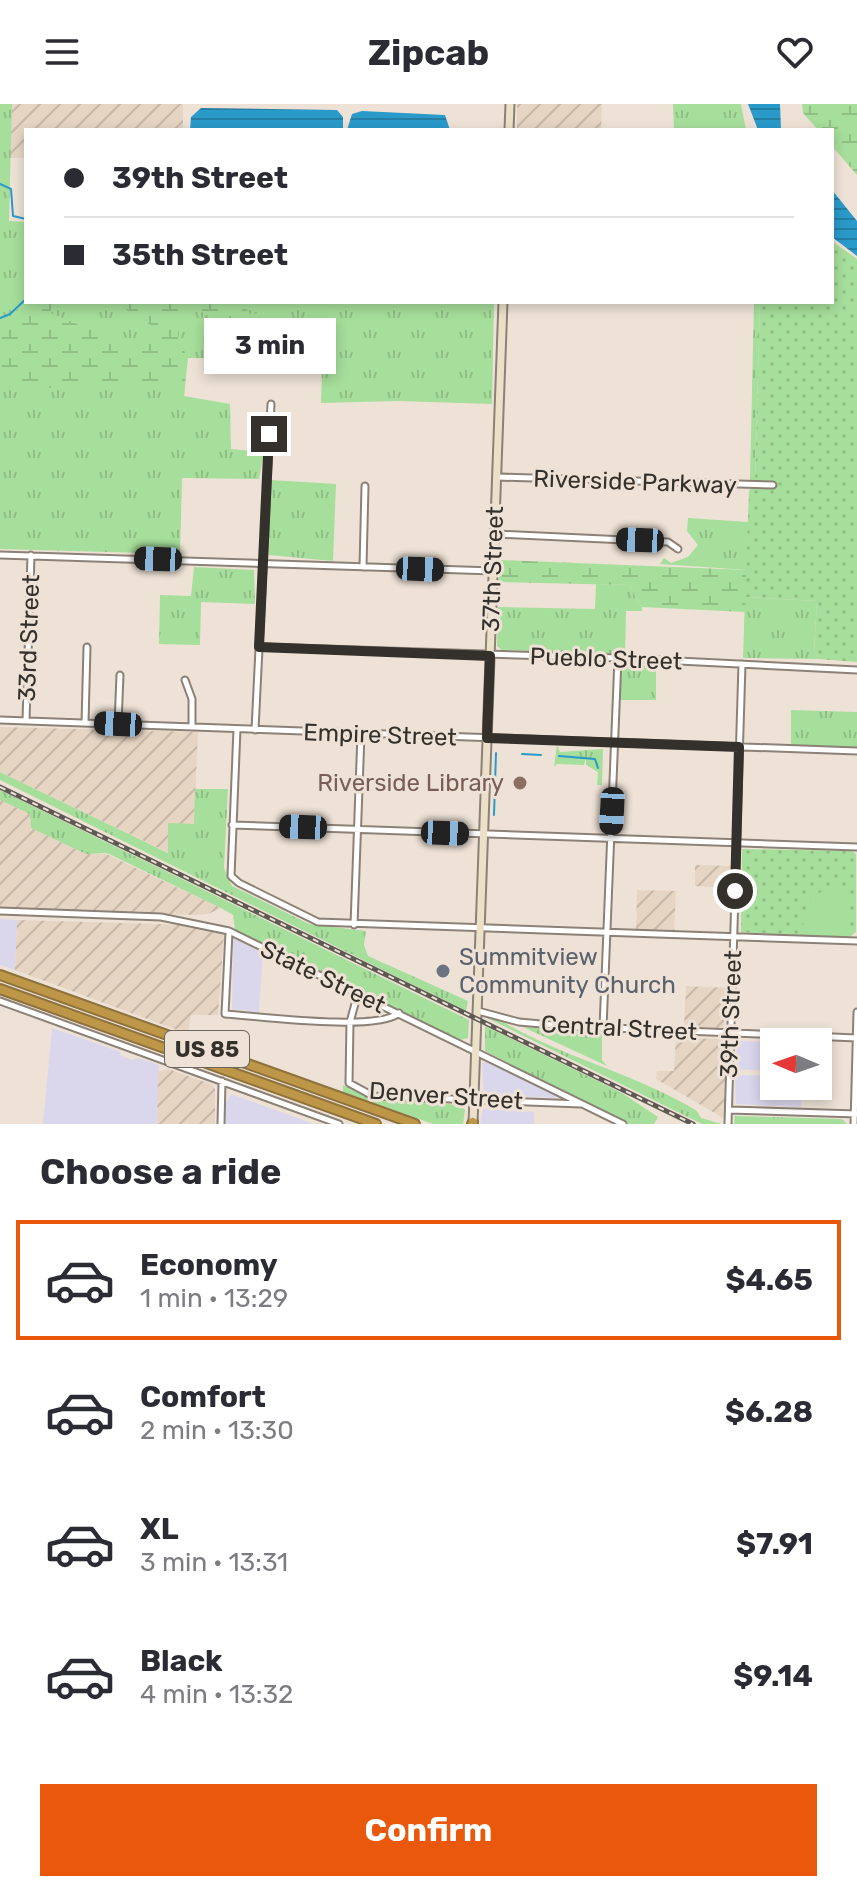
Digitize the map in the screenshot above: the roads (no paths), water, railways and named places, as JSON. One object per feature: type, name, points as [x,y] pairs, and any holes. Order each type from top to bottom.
[{"type":"highway","name":"US 85","points":[[0,975],[415,1124]]},
{"type":"highway","name":"US 85","points":[[0,989],[376,1124]]},
{"type":"highway","points":[[381,1112],[425,1124]]},
{"type":"main road","points":[[509,128],[510,104]]},
{"type":"main road","name":"37th Street","points":[[472,1123],[503,304]]},
{"type":"street","points":[[255,730],[271,404]]},
{"type":"street","name":"Riverside Parkway","points":[[497,477],[773,485]]},
{"type":"street","points":[[363,567],[365,486]]},
{"type":"street","points":[[495,534],[668,542],[678,549]]},
{"type":"street","points":[[0,555],[494,571]]},
{"type":"street","name":"33rd Street","points":[[26,721],[31,555]]},
{"type":"street","points":[[85,723],[87,647]]},
{"type":"street","name":"Pueblo Street","points":[[259,647],[618,658],[857,670]]},
{"type":"street","points":[[603,1028],[618,658]]},
{"type":"street","name":"39th Street","points":[[728,1124],[742,664]]},
{"type":"street","points":[[118,724],[120,675]]},
{"type":"street","points":[[185,680],[192,699],[192,727]]},
{"type":"street","name":"Empire Street","points":[[0,720],[857,751]]},
{"type":"street","points":[[237,729],[231,876],[306,918],[354,925],[857,941]]},
{"type":"street","points":[[354,925],[361,734]]},
{"type":"street","points":[[232,825],[857,847]]},
{"type":"street","name":"State Street","points":[[0,911],[161,917],[229,931],[623,1124]]},
{"type":"street","points":[[229,931],[225,1014],[382,1022],[399,1013]]},
{"type":"street","points":[[350,1022],[358,993]]},
{"type":"street","points":[[0,1001],[339,1124]]},
{"type":"street","name":"Central Street","points":[[478,1011],[519,1022],[856,1038]]},
{"type":"street","points":[[854,1124],[857,1012]]},
{"type":"street","name":"Denver Street","points":[[350,1022],[349,1083],[355,1089],[373,1096],[584,1104]]},
{"type":"street","points":[[221,1124],[222,1081]]},
{"type":"street","points":[[729,1110],[855,1114]]},
{"type":"water","points":[[748,104],[780,104],[781,128],[757,128]]},
{"type":"water","points":[[201,108],[337,110],[343,117],[343,128],[190,128],[191,117]]},
{"type":"water","points":[[362,111],[445,115],[449,128],[348,128],[352,114]]},
{"type":"water","points":[[834,192],[857,221],[857,256],[834,239]]},
{"type":"waterway","points":[[0,184],[11,189],[13,216],[24,219]]},
{"type":"waterway","points":[[0,318],[10,314],[24,301]]},
{"type":"waterway","points":[[494,815],[496,753]]},
{"type":"waterway","points":[[522,754],[541,755]]},
{"type":"waterway","points":[[559,756],[595,759],[598,768]]},
{"type":"railway","points":[[0,787],[693,1124]]},
{"type":"place","name":"Riverside Library","points":[[520,783]]},
{"type":"place","name":"Summitview Community Church","points":[[443,971]]}]
